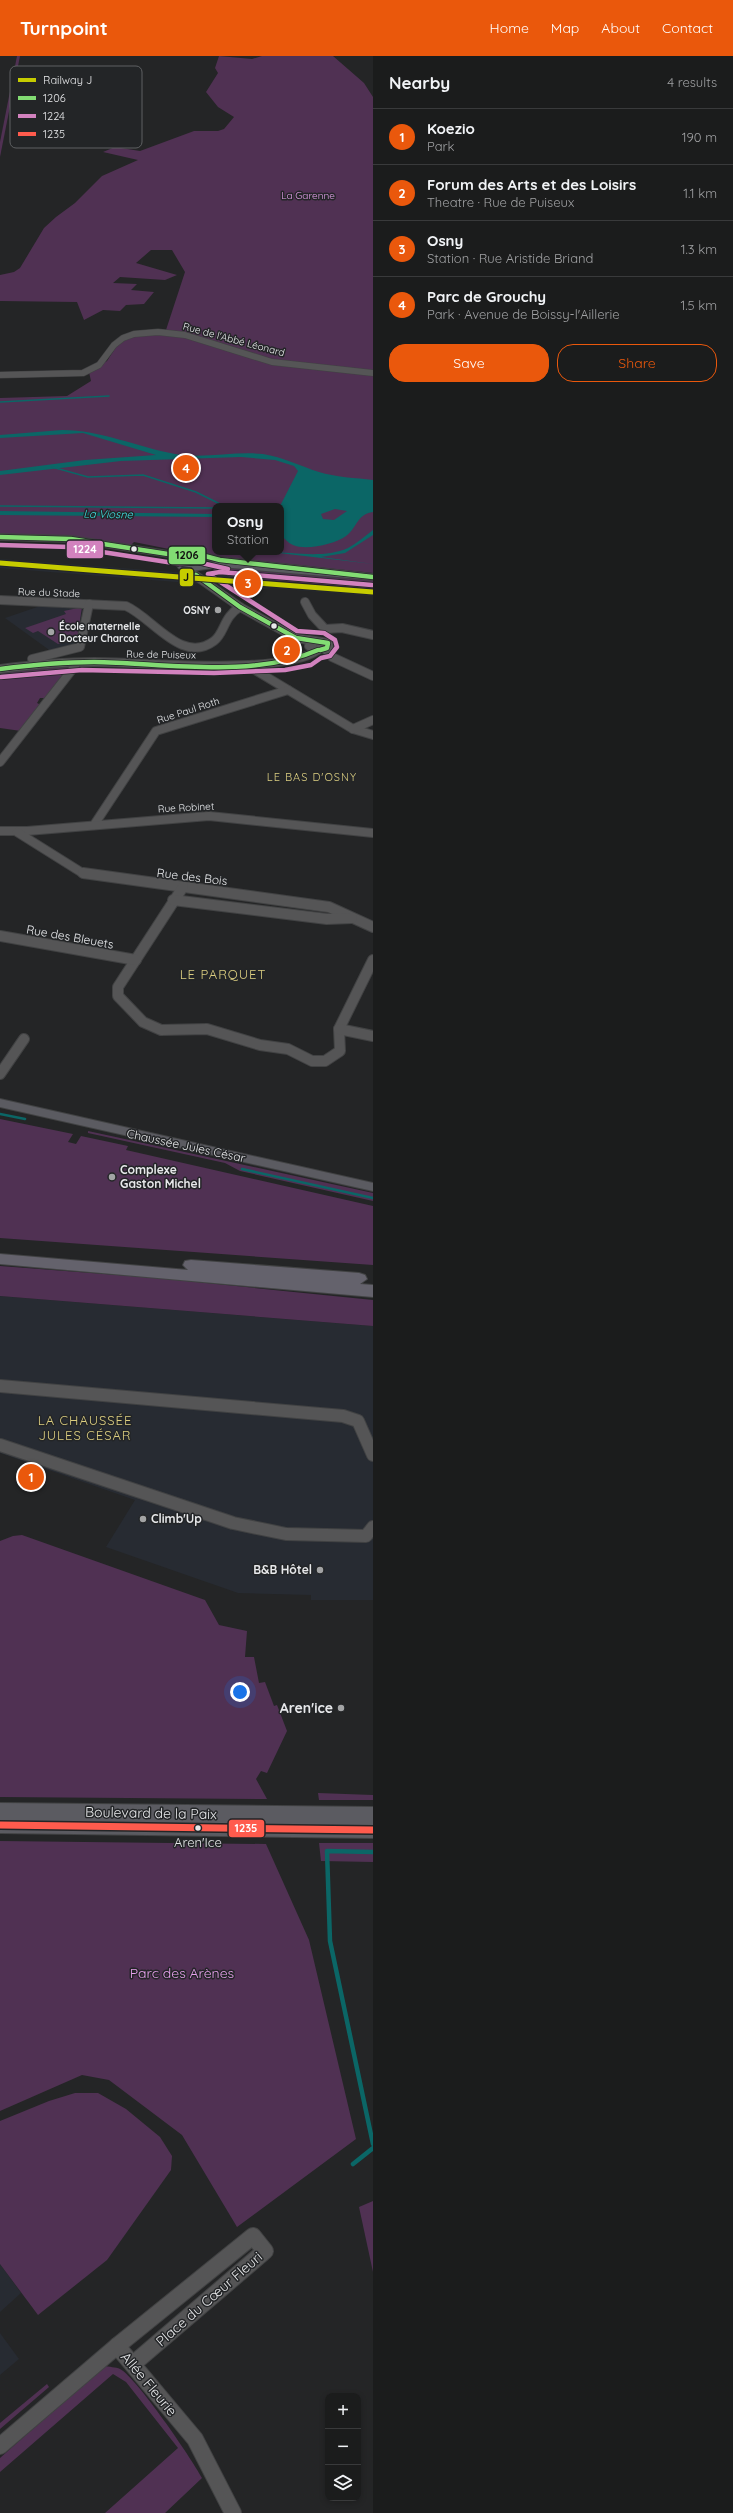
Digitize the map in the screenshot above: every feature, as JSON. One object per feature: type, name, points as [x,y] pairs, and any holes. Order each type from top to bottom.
[{"type":"highway","points":[[0,1250],[373,1280]]},
{"type":"highway","points":[[0,1259],[373,1291]]},
{"type":"main road","points":[[0,537],[71,539],[181,556],[197,554],[207,561],[220,564],[373,577]]},
{"type":"main road","points":[[181,556],[176,561],[182,566],[196,572],[207,561]]},
{"type":"main road","name":"Chaussée Jules César","points":[[0,1103],[373,1187]]},
{"type":"main road","name":"Boulevard de la Paix","points":[[0,1811],[373,1815]]},
{"type":"main road","name":"Boulevard de la Paix","points":[[0,1825],[373,1830]]},
{"type":"street","name":"Rue de l'Abbé Léonard","points":[[0,375],[76,374],[89,370],[101,363],[114,345],[123,338],[158,332],[185,335],[272,362],[373,373]]},
{"type":"street","points":[[196,572],[240,608],[296,638],[311,642],[322,641],[329,645],[321,650]]},
{"type":"street","name":"Rue du Stade","points":[[0,600],[119,605],[137,609],[172,642],[189,646],[201,646],[215,641],[219,636],[224,620],[240,608]]},
{"type":"street","points":[[305,602],[312,615],[325,629]]},
{"type":"street","points":[[0,665],[71,651],[80,647],[88,604]]},
{"type":"street","points":[[325,629],[338,627],[357,633],[373,635]]},
{"type":"street","points":[[322,641],[325,629]]},
{"type":"street","points":[[311,642],[310,648],[321,650],[332,657],[373,676]]},
{"type":"street","name":"Rue de Puiseux","points":[[0,669],[83,662],[251,665],[291,661],[314,655],[321,650]]},
{"type":"street","points":[[251,665],[288,690],[353,729],[373,735]]},
{"type":"street","points":[[0,762],[75,666]]},
{"type":"street","name":"Rue Paul Roth","points":[[94,826],[156,731],[288,690]]},
{"type":"street","points":[[353,729],[373,720]]},
{"type":"street","name":"Rue Robinet","points":[[0,831],[17,832],[209,816],[373,833]]},
{"type":"street","name":"Rue des Bois","points":[[17,832],[22,837],[86,876],[183,887],[330,907],[373,927]]},
{"type":"street","points":[[183,887],[173,900],[118,987],[118,996],[143,1022],[161,1030],[207,1030],[260,1046],[288,1049],[312,1061],[325,1061],[340,1051],[340,1029],[373,960]]},
{"type":"street","points":[[173,900],[327,919],[352,918]]},
{"type":"street","name":"Rue des Bleuets","points":[[0,936],[136,960]]},
{"type":"street","points":[[340,1029],[373,1036]]},
{"type":"street","points":[[0,1074],[24,1039]]},
{"type":"street","points":[[0,1386],[343,1416],[358,1420],[373,1455]]},
{"type":"street","points":[[0,1445],[207,1515],[252,1528],[301,1535],[343,1536],[366,1536],[373,1528]]},
{"type":"street","name":"Place du Cœur Fleuri","points":[[117,2346],[253,2236],[265,2251],[133,2364]]},
{"type":"street","name":"Allée Fleurie","points":[[0,2446],[117,2346],[195,2439],[233,2513]]},
{"type":"shaded area","points":[[0,559],[187,573],[202,584],[0,568]]},
{"type":"shaded area","points":[[219,573],[298,583],[373,589],[373,596],[270,588],[242,593],[229,592],[205,578],[214,577]]},
{"type":"shaded area","name":"École maternelle Docteur Charcot","points":[[46,604],[83,605],[76,645],[52,652],[5,618]]},
{"type":"shaded area","points":[[0,1296],[373,1326],[373,1600],[311,1600],[311,1595],[238,1593],[106,1547],[135,1500],[0,1453]]},
{"type":"shaded area","points":[[0,2264],[21,2293],[0,2312]]},
{"type":"shaded area","points":[[0,2333],[19,2359],[0,2375]]},
{"type":"green space","points":[[17,56],[20,56],[18,66],[15,66]]},
{"type":"green space","name":"La Garenne","points":[[219,56],[252,59],[262,56],[333,56],[364,83],[373,97],[373,573],[215,556],[212,555],[197,550],[184,552],[134,542],[130,546],[0,535],[0,398],[67,396],[91,381],[89,372],[107,361],[118,344],[127,338],[165,333],[185,272],[172,250],[151,250],[136,263],[177,275],[165,280],[120,277],[113,283],[137,284],[131,290],[154,292],[144,304],[126,305],[120,311],[103,310],[84,320],[77,302],[0,301],[0,275],[14,272],[20,268],[44,228],[75,203],[102,176],[138,160],[103,152],[113,148],[140,151],[194,131],[218,131],[224,129],[234,117],[218,107],[206,92],[218,73],[215,68]]},
{"type":"green space","points":[[10,91],[10,106],[0,157],[0,142]]},
{"type":"green space","points":[[220,565],[373,580],[373,589],[227,576],[227,574],[219,573],[211,568]]},
{"type":"green space","points":[[82,607],[77,639],[58,644],[38,631],[33,633],[25,628],[66,614],[64,611]]},
{"type":"green space","points":[[72,665],[46,698],[40,698],[37,703],[41,705],[21,731],[0,728],[0,672]]},
{"type":"green space","name":"Complexe Gaston Michel","points":[[0,1119],[73,1134],[68,1142],[76,1144],[81,1136],[128,1146],[126,1150],[373,1206],[373,1265],[0,1238]]},
{"type":"green space","points":[[88,1131],[373,1193],[373,1201],[240,1171],[225,1163],[88,1133]]},
{"type":"green space","points":[[0,1266],[157,1278],[373,1300],[373,1326],[0,1296]]},
{"type":"green space","points":[[22,1535],[205,1600],[219,1625],[247,1631],[245,1657],[254,1657],[259,1683],[265,1682],[274,1706],[277,1705],[287,1731],[267,1773],[261,1771],[256,1779],[267,1799],[0,1797],[0,1541],[13,1536]]},
{"type":"green space","points":[[318,1793],[373,1795],[373,1800],[319,1800]]},
{"type":"green space","name":"Parc des Arènes","points":[[0,1841],[266,1844],[309,1940],[356,2139],[237,2227],[182,2135],[109,2080],[82,2075],[0,2111]]},
{"type":"green space","points":[[319,1843],[373,1843],[373,1862],[321,1861]]},
{"type":"green space","points":[[75,2093],[98,2093],[126,2109],[160,2137],[172,2156],[171,2170],[107,2260],[38,2315],[0,2264],[0,2121],[49,2101]]},
{"type":"green space","points":[[373,2201],[373,2272],[359,2207]]},
{"type":"green space","points":[[104,2366],[120,2369],[128,2375],[176,2437],[202,2478],[165,2513],[105,2513],[178,2448],[126,2382],[113,2374],[0,2472],[0,2458]]},
{"type":"green space","points":[[47,2384],[49,2387],[0,2429],[0,2423]]},
{"type":"water","points":[[62,430],[91,433],[175,454],[197,456],[252,453],[270,455],[325,474],[373,480],[373,512],[360,518],[350,533],[335,542],[313,547],[299,547],[293,545],[284,538],[284,503],[282,503],[298,471],[294,466],[275,460],[241,457],[121,461],[0,475],[0,471],[85,460],[156,455],[83,433],[0,438],[0,435]],"holes":[[[335,509],[347,511],[334,520],[323,519],[321,514]]]},
{"type":"water","name":"La Viosne","points":[[0,511],[212,514],[212,517],[0,515]]},
{"type":"water","points":[[373,530],[373,535],[345,553],[321,557],[373,564],[284,554],[328,553],[348,548]]},
{"type":"waterway","points":[[0,402],[109,396]]},
{"type":"waterway","points":[[52,467],[88,477],[143,475],[196,492],[218,503]]},
{"type":"waterway","name":"La Viosne","points":[[0,506],[212,508]]},
{"type":"waterway","points":[[0,1114],[25,1119]]},
{"type":"waterway","points":[[242,1169],[373,1198]]},
{"type":"waterway","points":[[373,1852],[327,1851],[330,1941],[373,2144]]},
{"type":"waterway","points":[[353,2164],[373,2148]]},
{"type":"rail line","name":"J","points":[[0,563],[373,592]]},
{"type":"transit line","name":"1206","points":[[0,537],[71,539],[181,556],[197,554],[220,560],[373,577]]},
{"type":"transit line","name":"1224","points":[[0,545],[70,547],[180,564],[197,562],[228,569]]},
{"type":"transit line","name":"1224","points":[[1,677],[82,670],[214,673],[285,670],[311,665],[321,658],[330,656],[337,647],[335,640],[324,633],[297,631],[208,574],[220,572],[372,585]]},
{"type":"transit line","name":"1206","points":[[196,575],[240,607],[296,638],[328,643],[327,648],[320,650]]},
{"type":"transit line","name":"1206","points":[[0,669],[82,662],[211,666],[244,665],[274,663],[300,658],[318,650]]},
{"type":"transit line","name":"1235","points":[[0,1825],[373,1830]]},
{"type":"place","name":"Parc de Grouchy","points":[[186,468]]},
{"type":"place","name":"Osny","points":[[248,583]]},
{"type":"place","name":"OSNY","points":[[218,610]]},
{"type":"place","name":"École maternelle Docteur Charcot","points":[[51,632]]},
{"type":"place","name":"Forum des Arts et des Loisirs","points":[[287,650]]},
{"type":"place","name":"Complexe Gaston Michel","points":[[112,1177]]},
{"type":"place","name":"Koezio","points":[[31,1477]]},
{"type":"place","name":"Climb'Up","points":[[143,1519]]},
{"type":"place","name":"B&B Hôtel","points":[[320,1570]]},
{"type":"place","name":"Aren'ice","points":[[341,1708]]},
{"type":"place","name":"Aren'Ice","points":[[198,1828]]},
{"type":"district","name":"LE BAS D'OSNY","points":[[312,777]]},
{"type":"district","name":"LE PARQUET","points":[[223,974]]},
{"type":"district","name":"LA CHAUSSÉE JULES CÉSAR","points":[[85,1428]]}]
